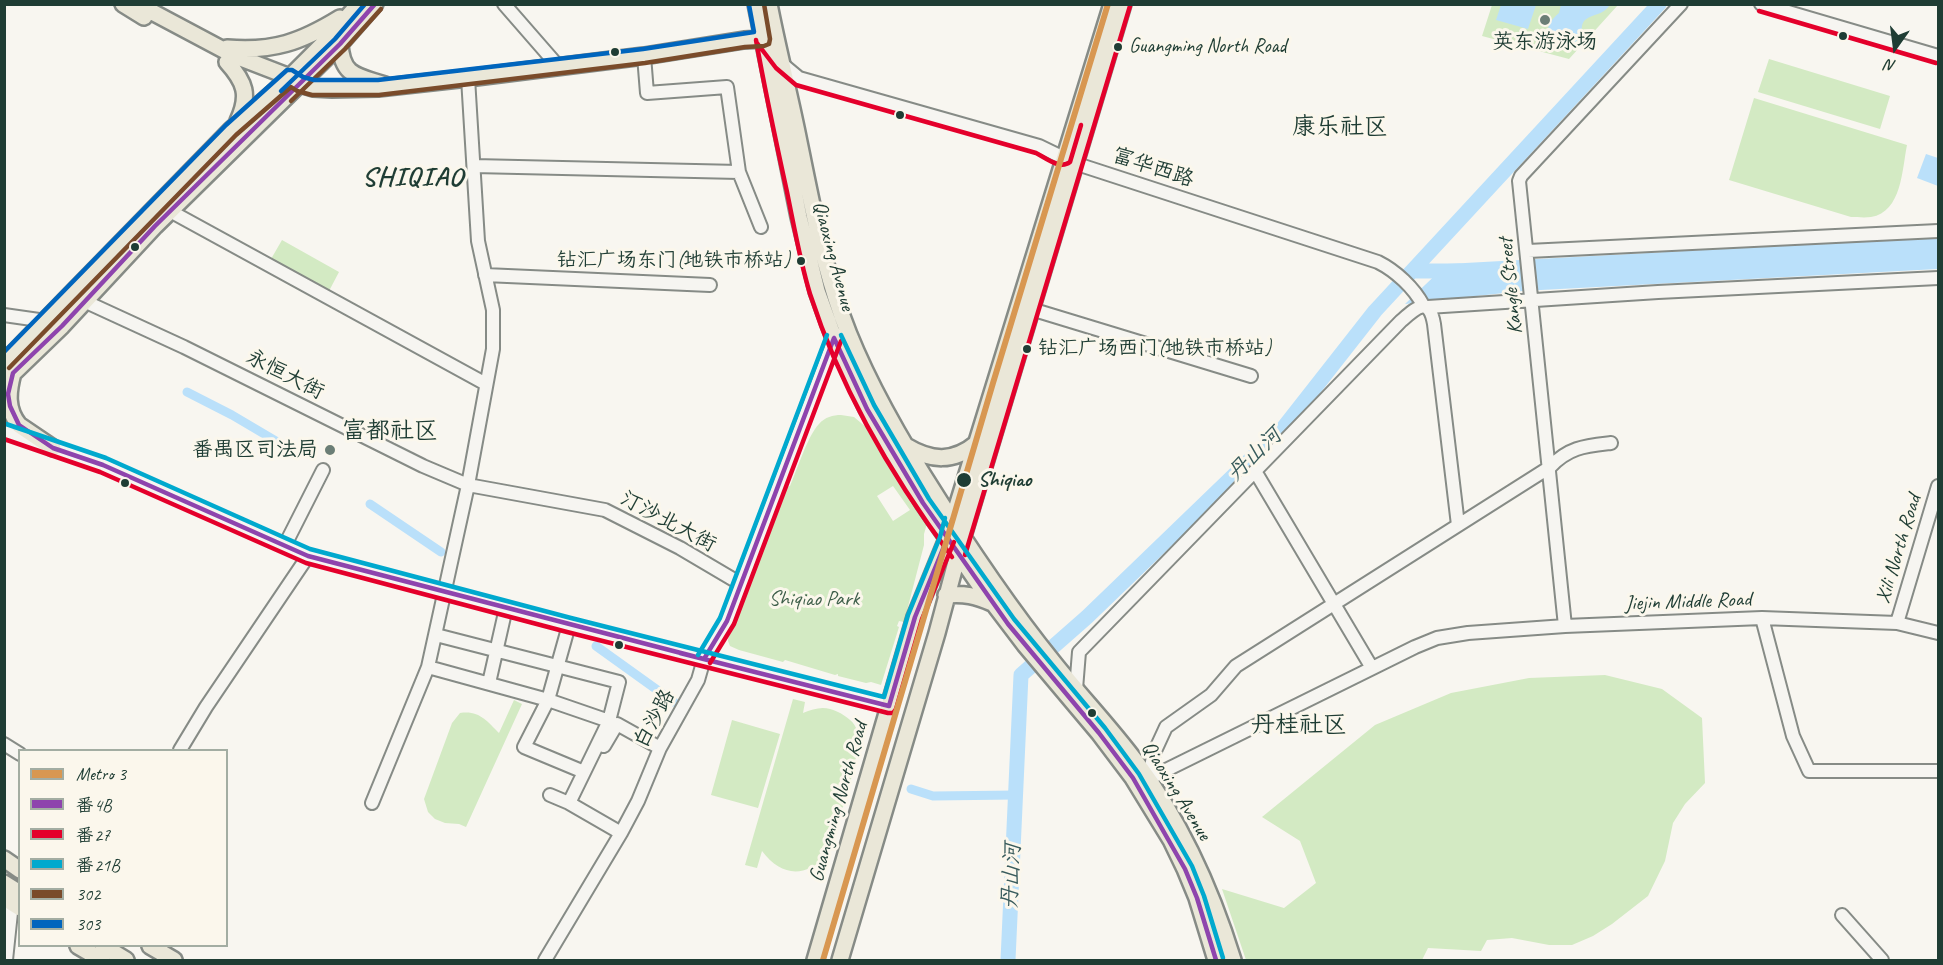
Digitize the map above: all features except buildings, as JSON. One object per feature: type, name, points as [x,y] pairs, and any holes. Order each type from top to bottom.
[{"type":"main road","points":[[123,4],[227,62],[313,88],[360,90],[391,87],[644,56],[744,40],[763,39],[781,63]]},
{"type":"main road","points":[[137,4],[290,82]]},
{"type":"main road","points":[[54,448],[16,421],[9,406],[7,373],[46,321],[236,125],[340,44],[375,4]]},
{"type":"main road","name":"Qiaoxing Avenue","points":[[756,4],[809,259],[817,291],[834,338],[867,409],[922,503],[993,604],[1031,643]]},
{"type":"main road","name":"Qiaoxing Avenue","points":[[770,4],[813,209],[843,319],[879,399],[906,446],[1031,643]]},
{"type":"main road","name":"Guangming North Road","points":[[840,960],[1031,309],[1112,4]]},
{"type":"main road","name":"Guangming North Road","points":[[815,960],[915,617],[947,538],[1069,160],[1123,4]]},
{"type":"main road","points":[[218,47],[259,49],[280,46],[322,29],[357,7]]},
{"type":"main road","points":[[7,373],[84,301],[281,100],[290,82],[357,7]]},
{"type":"main road","points":[[340,44],[342,62],[350,72],[391,87]]},
{"type":"main road","points":[[227,62],[244,84],[242,112],[236,125]]},
{"type":"main road","points":[[906,446],[923,455],[944,458],[968,451],[977,443]]},
{"type":"main road","points":[[924,595],[945,599],[961,593],[976,596],[993,604]]},
{"type":"main road","points":[[1031,643],[1048,664]]},
{"type":"main road","name":"Qiaoxing Avenue","points":[[1048,664],[1076,689],[1148,779],[1172,816],[1210,893],[1233,960]]},
{"type":"main road","name":"Qiaoxing Avenue","points":[[1048,664],[1132,778],[1171,840],[1197,898],[1216,960]]},
{"type":"main road","points":[[4,861],[18,869]]},
{"type":"main road","points":[[4,883],[14,900]]},
{"type":"main road","points":[[81,947],[102,960]]},
{"type":"main road","points":[[106,947],[126,960]]},
{"type":"main road","points":[[141,947],[162,960]]},
{"type":"main road","points":[[153,947],[174,960]]},
{"type":"street","points":[[504,4],[558,66]]},
{"type":"street","name":"Kangle Street","points":[[1565,626],[1528,251],[1519,184],[1521,176],[1681,4]]},
{"type":"street","points":[[1761,4],[1938,56]]},
{"type":"street","points":[[644,56],[647,93],[727,87],[739,172],[761,227]]},
{"type":"street","name":"富华西路","points":[[781,63],[800,78],[1039,146],[1069,160],[1378,262],[1391,268],[1425,306]]},
{"type":"street","points":[[372,803],[428,667],[446,592],[493,349],[493,310],[478,241],[468,78]]},
{"type":"street","points":[[474,166],[739,172]]},
{"type":"street","points":[[170,211],[486,384]]},
{"type":"street","points":[[1528,251],[1938,231]]},
{"type":"street","points":[[485,275],[710,285]]},
{"type":"street","points":[[1076,689],[1079,652],[1416,308],[1532,297],[1938,278]]},
{"type":"street","name":"永恒大街","points":[[84,301],[184,346],[423,466],[468,484]]},
{"type":"street","points":[[1425,306],[1432,312],[1458,525]]},
{"type":"street","points":[[1031,309],[1251,376]]},
{"type":"street","points":[[4,315],[46,321]]},
{"type":"street","name":"白沙路","points":[[545,960],[621,833],[638,801],[660,748],[698,680],[704,659],[727,621],[843,319]]},
{"type":"street","points":[[4,431],[103,465],[308,556],[889,706]]},
{"type":"street","points":[[1148,779],[1154,753],[1166,727],[1211,695],[1236,666],[1550,467],[1561,455],[1582,446],[1611,443]]},
{"type":"street","points":[[285,545],[323,470]]},
{"type":"street","points":[[1255,471],[1372,668]]},
{"type":"street","name":"汀沙北大街","points":[[468,484],[605,510],[680,548],[741,584]]},
{"type":"street","name":"Xili North Road","points":[[1897,623],[1938,486]]},
{"type":"street","points":[[181,749],[206,707],[308,556]]},
{"type":"street","points":[[489,682],[506,608]]},
{"type":"street","points":[[1762,618],[1793,736],[1809,771],[1938,771]]},
{"type":"street","name":"Jiejin Middle Road","points":[[1148,779],[1437,638],[1468,633],[1565,626],[1762,618],[1897,623],[1938,633]]},
{"type":"street","points":[[569,625],[549,700],[524,747],[584,772]]},
{"type":"street","points":[[436,634],[619,682],[609,721],[569,803]]},
{"type":"street","points":[[428,667],[489,682],[609,721]]},
{"type":"street","points":[[602,749],[617,724],[660,748]]},
{"type":"street","points":[[4,744],[18,753]]},
{"type":"street","points":[[550,795],[569,803],[621,833]]},
{"type":"street","points":[[6,960],[14,900]]},
{"type":"street","points":[[1842,915],[1882,960]]},
{"type":"green space","name":"英东游泳场","points":[[1492,5],[1618,5],[1569,59],[1482,36]]},
{"type":"green space","points":[[1769,59],[1890,96],[1880,129],[1758,92]]},
{"type":"green space","points":[[1754,98],[1907,145],[1899,188],[1889,207],[1871,217],[1851,217],[1729,180]]},
{"type":"green space","points":[[282,240],[339,272],[329,291],[271,259]]},
{"type":"green space","name":"Shiqiao Park","points":[[841,415],[854,417],[867,428],[928,520],[924,545],[904,622],[899,621],[897,626],[899,627],[881,685],[739,650],[730,646],[728,641],[729,630],[787,487],[790,486],[807,444],[821,422],[829,417]],"holes":[[[893,486],[910,510],[893,521],[877,496]]]},
{"type":"green space","points":[[1605,675],[1662,689],[1702,718],[1705,783],[1685,804],[1673,823],[1665,861],[1648,896],[1612,924],[1572,945],[1549,945],[1512,938],[1487,940],[1481,951],[1428,948],[1422,960],[1246,960],[1222,889],[1284,908],[1316,883],[1300,841],[1262,817],[1375,725],[1451,693],[1529,678]]},
{"type":"green space","points":[[793,699],[805,702],[803,713],[829,708],[844,715],[854,725],[858,742],[847,793],[827,857],[818,864],[801,871],[793,871],[777,865],[762,851],[757,868],[745,865]]},
{"type":"green space","points":[[514,700],[522,704],[466,827],[435,819],[428,812],[424,799],[452,723],[460,713],[472,713],[482,717],[499,733]]},
{"type":"green space","points":[[732,720],[780,734],[758,808],[711,795]]},
{"type":"water","points":[[1561,4],[1610,5],[1604,11],[1585,20],[1579,39],[1566,44],[1548,38],[1548,27],[1559,13]]},
{"type":"water","points":[[1501,5],[1536,5],[1528,29],[1496,20]]},
{"type":"water","points":[[1926,154],[1938,158],[1938,186],[1917,178]]},
{"type":"water","points":[[1938,237],[1938,269],[1522,291],[1405,304],[1447,264]]},
{"type":"waterway","name":"丹山河","points":[[1008,960],[1021,675],[1087,617],[1284,427],[1375,311],[1659,4]]},
{"type":"waterway","points":[[1412,271],[1460,271]]},
{"type":"waterway","points":[[187,392],[276,441]]},
{"type":"waterway","points":[[370,504],[441,552]]},
{"type":"waterway","points":[[596,646],[674,702]]},
{"type":"waterway","points":[[911,789],[933,796],[1016,795]]},
{"type":"metro line","name":"3","points":[[823,960],[993,383],[1108,4]]},
{"type":"transit line","name":"303","points":[[281,91],[335,39],[365,4]]},
{"type":"transit line","name":"番4B","points":[[375,4],[340,44],[155,226],[62,326],[13,373],[8,394],[10,406],[19,425],[53,448],[103,465],[308,556],[704,659]]},
{"type":"transit line","name":"302","points":[[9,368],[236,135],[291,87],[312,95],[379,95],[645,63],[764,46],[769,44],[770,39],[764,4]]},
{"type":"transit line","name":"303","points":[[4,352],[226,125],[287,70],[314,80],[378,80],[643,49],[754,32],[749,5]]},
{"type":"transit line","name":"番27","points":[[965,555],[1130,6]]},
{"type":"transit line","name":"302","points":[[291,101],[345,49],[381,9]]},
{"type":"transit line","name":"番27","points":[[1759,11],[1936,63]]},
{"type":"transit line","name":"番27","points":[[756,40],[800,256],[823,330],[870,432],[909,496],[952,557]]},
{"type":"transit line","name":"番27","points":[[757,43],[776,68],[796,85],[1036,153],[1057,164],[1070,162],[1081,125]]},
{"type":"transit line","name":"番21B","points":[[698,655],[720,618],[827,335]]},
{"type":"transit line","name":"番21B","points":[[841,335],[874,405],[929,499],[1014,619],[1105,728],[1139,774],[1192,866],[1223,958]]},
{"type":"transit line","name":"番4B","points":[[834,338],[867,409],[923,503],[1008,624],[1099,733],[1133,778],[1185,869],[1197,898],[1216,960]]},
{"type":"transit line","name":"番4B","points":[[704,659],[727,621],[834,338]]},
{"type":"transit line","name":"番27","points":[[710,663],[734,624],[841,341]]},
{"type":"transit line","name":"番21B","points":[[6,424],[106,458],[310,549],[884,697],[908,615],[940,537],[945,518]]},
{"type":"transit line","name":"番27","points":[[4,439],[100,472],[306,563],[888,713],[893,713],[896,709],[922,619],[954,542]]},
{"type":"transit line","name":"番4B","points":[[680,653],[889,706],[915,617],[947,539],[952,520]]},
{"type":"place","name":"英东游泳场","points":[[1545,20]]},
{"type":"place","name":"Guangming North Road","points":[[1118,47]]},
{"type":"place","name":"钻汇广场东门(地铁市桥站)","points":[[801,261]]},
{"type":"place","name":"钻汇广场西门(地铁市桥站)","points":[[1027,349]]},
{"type":"place","name":"番禺区司法局","points":[[330,450]]},
{"type":"place","name":"Shiqiao","points":[[964,480]]},
{"type":"district","name":"康乐社区","points":[[1340,128]]},
{"type":"district","name":"SHIQIAO","points":[[413,178]]},
{"type":"district","name":"富都社区","points":[[390,432]]},
{"type":"district","name":"丹桂社区","points":[[1299,726]]}]
